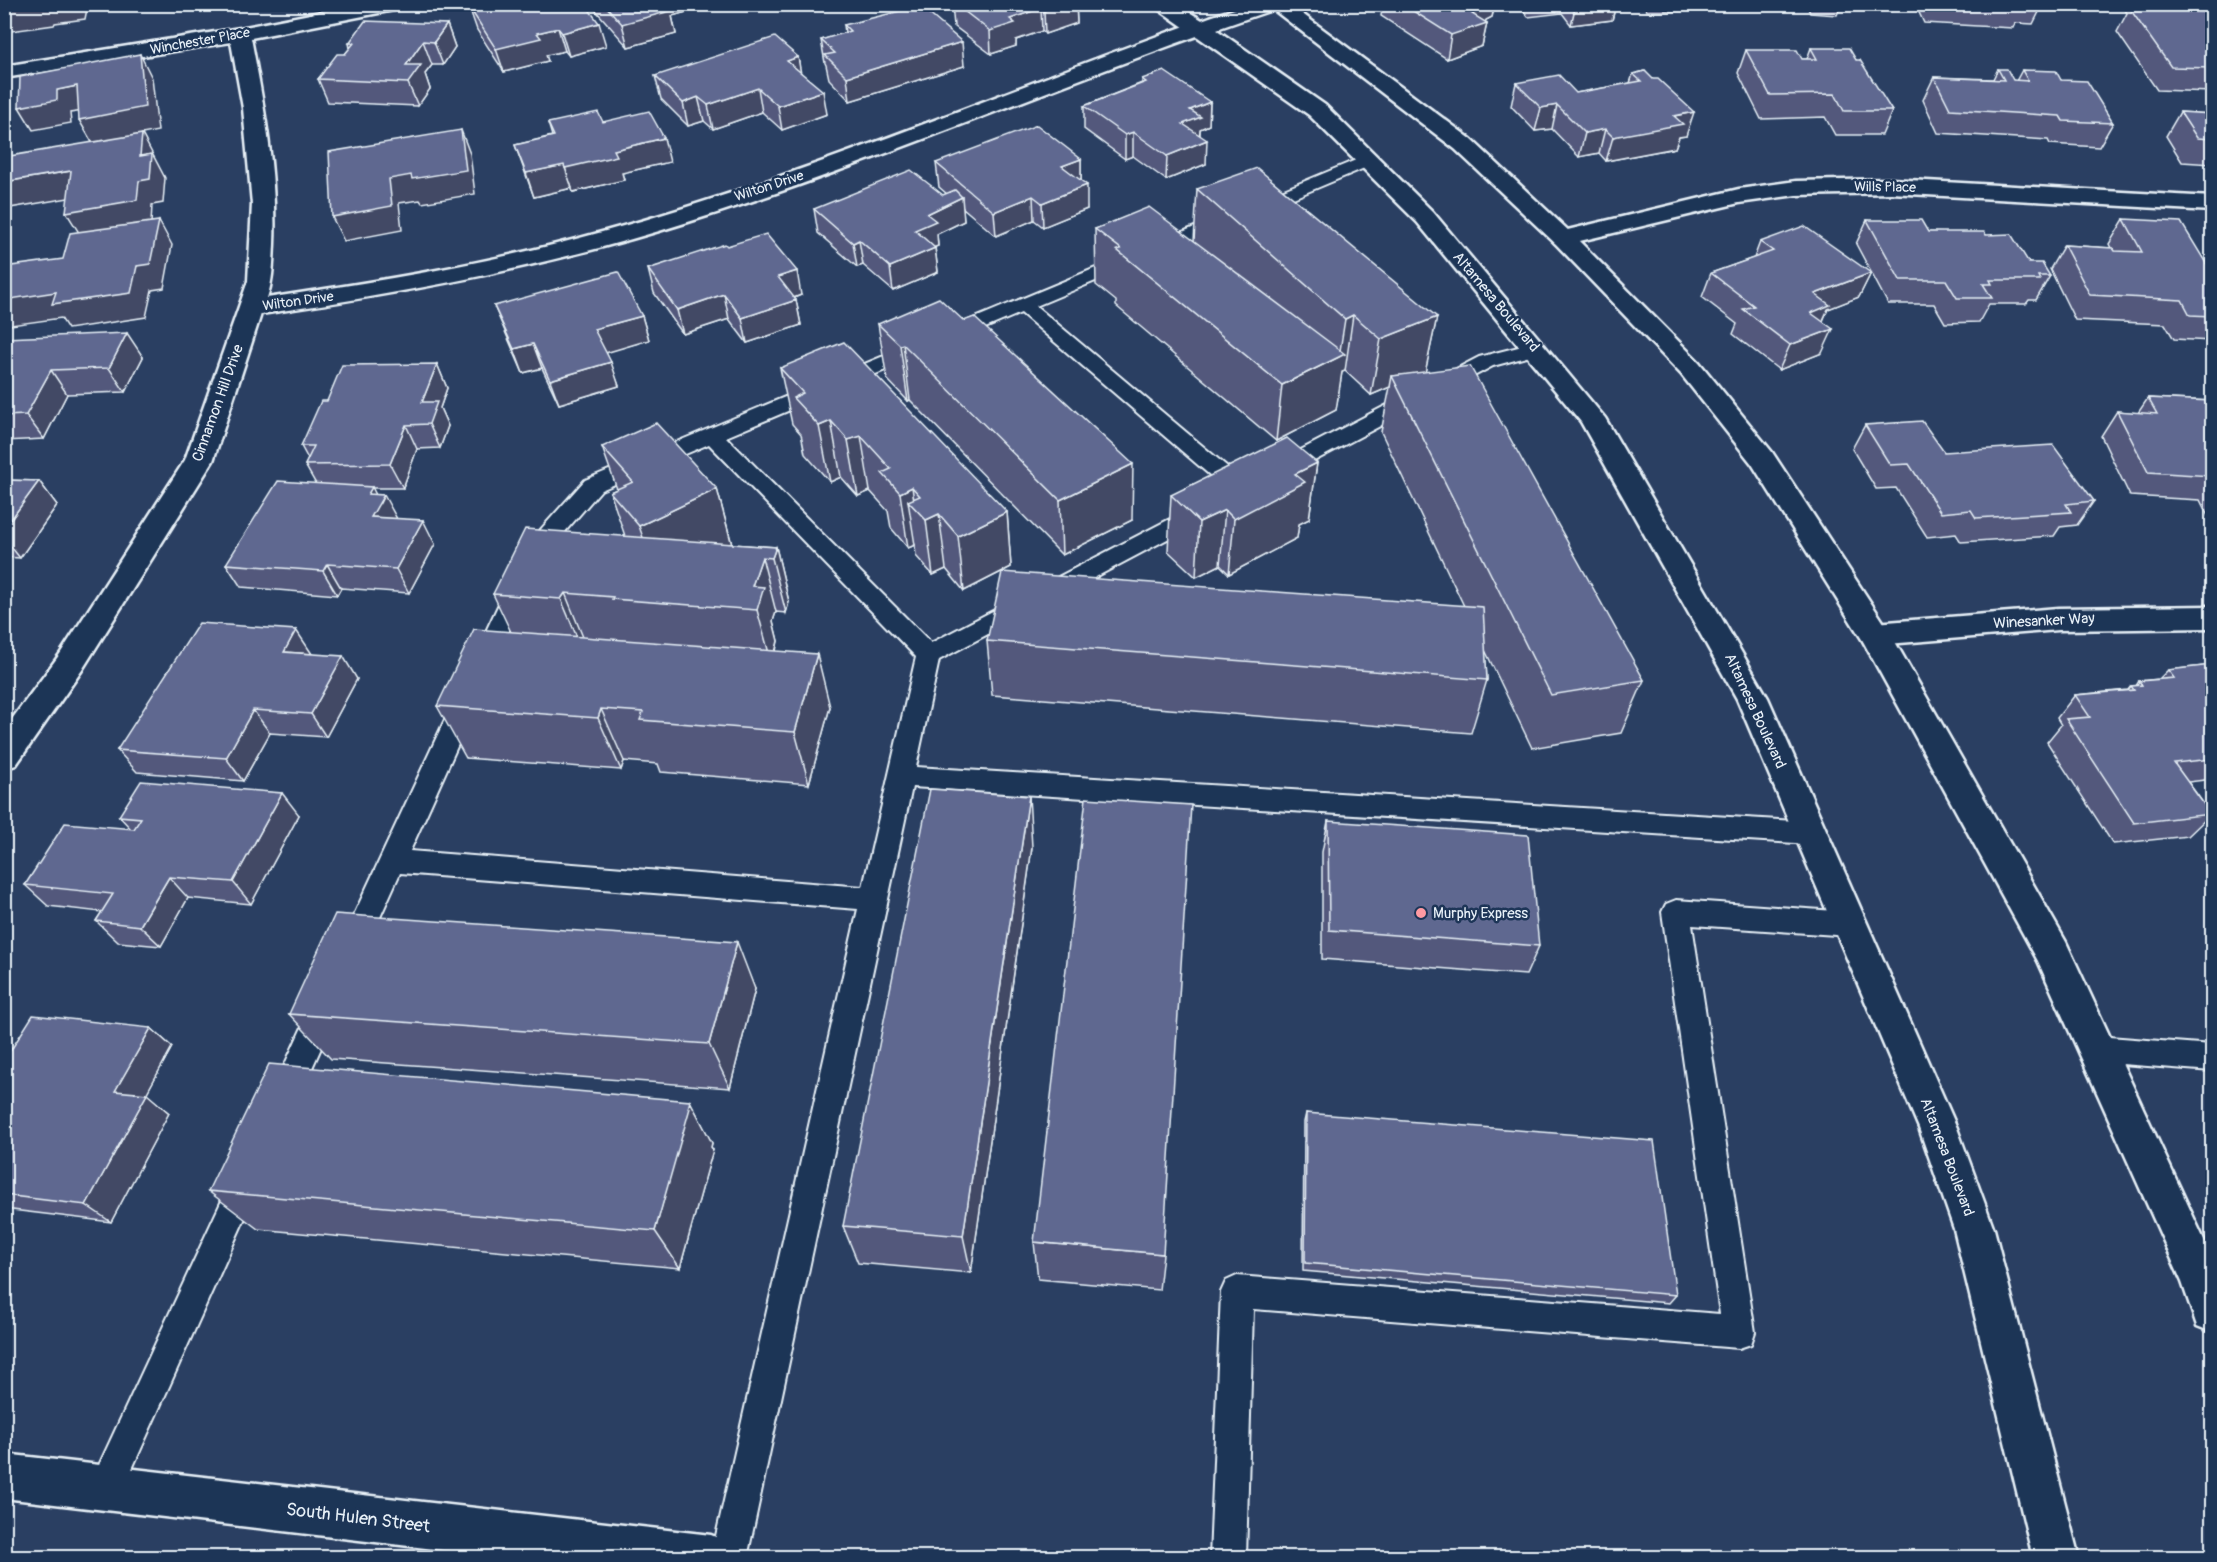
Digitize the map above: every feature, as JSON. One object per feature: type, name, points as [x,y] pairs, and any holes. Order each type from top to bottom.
[{"type":"main road","name":"Winchester Place","points":[[4,72],[240,34],[394,4]]},
{"type":"main road","name":"Altamesa Boulevard","points":[[1161,4],[1200,27],[1317,110],[1425,217],[1592,418],[1725,646],[1752,698],[1938,1128],[1974,1229],[2056,1557]]},
{"type":"main road","name":"Wilton Drive","points":[[251,308],[386,288],[532,258],[657,224],[849,160],[1200,27],[1271,4]]},
{"type":"main road","points":[[1276,4],[1463,144],[1563,238],[1690,369],[1762,458],[1875,634],[2053,953],[2202,1278],[2212,1311]]},
{"type":"main road","name":"Cinnamon Hill Drive","points":[[4,756],[71,662],[199,461],[260,281],[264,204],[254,108],[240,34]]},
{"type":"main road","name":"Wills Place","points":[[1563,238],[1739,196],[1796,188],[1891,186],[2212,204]]},
{"type":"main road","name":"Winesanker Way","points":[[1875,634],[2058,619],[2212,617]]},
{"type":"main road","name":"South Hulen Street","points":[[4,1476],[632,1554],[711,1557]]},
{"type":"lane","points":[[274,1121],[534,552],[593,485],[1368,160]]},
{"type":"lane","points":[[1023,305],[1241,490]]},
{"type":"lane","points":[[729,1557],[928,655],[1486,361],[1534,348]]},
{"type":"lane","points":[[713,436],[928,655]]},
{"type":"lane","points":[[901,776],[1810,832]]},
{"type":"lane","points":[[392,861],[874,899]]},
{"type":"lane","points":[[1228,1557],[1237,1292],[1739,1332],[1676,912],[1850,924]]},
{"type":"lane","points":[[2096,1049],[2212,1058]]},
{"type":"lane","points":[[106,1488],[259,1153]]},
{"type":"building","points":[[4,4],[26,4],[4,8]]},
{"type":"building","points":[[480,4],[585,4],[599,23],[562,33],[558,28],[537,33],[541,38],[496,49],[469,7]]},
{"type":"building","points":[[604,4],[664,4],[670,11],[622,24]]},
{"type":"building","points":[[955,4],[1064,4],[1044,11],[1041,8],[1010,19],[1015,23],[990,31]]},
{"type":"building","points":[[1402,4],[1481,4],[1488,8],[1472,14],[1487,23],[1451,35]]},
{"type":"building","points":[[920,6],[962,42],[847,77],[825,55],[835,53],[821,40],[850,31],[844,25]]},
{"type":"building","points":[[2130,9],[2212,12],[2212,68],[2171,67]]},
{"type":"building","points":[[365,21],[447,24],[434,42],[423,41],[406,65],[421,65],[408,83],[318,79],[337,54],[345,54],[354,43],[349,43]]},
{"type":"building","points":[[775,37],[798,57],[787,61],[823,91],[778,106],[758,88],[708,105],[698,97],[683,103],[655,76]]},
{"type":"building","points":[[1811,48],[1849,48],[1856,60],[1860,60],[1892,111],[1844,111],[1835,94],[1770,95],[1746,50],[1797,50],[1802,59],[1817,59]]},
{"type":"building","points":[[140,54],[145,107],[79,120],[77,86],[57,90],[57,100],[19,107],[20,77]]},
{"type":"building","points":[[1998,69],[2007,69],[2013,80],[2028,81],[2022,70],[2056,71],[2061,80],[2087,81],[2113,123],[2063,121],[2060,116],[1950,109],[1934,77],[2004,80]]},
{"type":"building","points":[[1164,71],[1210,102],[1190,110],[1201,117],[1183,124],[1207,140],[1167,156],[1133,132],[1125,135],[1084,106],[1146,82],[1142,79]]},
{"type":"building","points":[[1645,71],[1653,79],[1658,79],[1694,112],[1674,116],[1683,124],[1613,137],[1605,129],[1585,133],[1557,105],[1541,108],[1516,83],[1559,75],[1576,93],[1641,81],[1633,74]]},
{"type":"building","points":[[649,111],[664,138],[614,150],[617,156],[565,168],[564,165],[526,173],[515,145],[554,136],[548,123],[598,112],[603,122]]},
{"type":"building","points":[[2180,112],[2212,114],[2212,139],[2197,138]]},
{"type":"building","points":[[1037,125],[1081,159],[1062,166],[1087,185],[1042,203],[1033,196],[994,212],[936,163]]},
{"type":"building","points":[[461,130],[466,170],[412,179],[411,175],[389,179],[392,206],[332,217],[329,152]]},
{"type":"building","points":[[142,134],[140,156],[152,154],[150,179],[139,181],[137,200],[66,212],[71,171],[4,182],[4,157]]},
{"type":"building","points":[[1257,168],[1437,317],[1381,339],[1353,315],[1345,319],[1197,189]]},
{"type":"building","points":[[911,170],[943,195],[955,190],[962,197],[927,214],[936,221],[915,230],[935,248],[890,267],[859,240],[853,243],[814,209]]},
{"type":"building","points":[[1149,207],[1345,354],[1282,385],[1117,250],[1121,249],[1095,229]]},
{"type":"building","points":[[2124,219],[2181,222],[2212,273],[2212,316],[2190,315],[2182,300],[2090,295],[2064,245],[2142,252]]},
{"type":"building","points":[[1867,220],[1921,220],[1928,232],[2011,234],[2029,263],[2042,263],[2050,276],[2038,276],[2040,280],[1990,280],[1992,284],[1983,284],[1992,298],[1957,298],[1946,280],[1900,280]]},
{"type":"building","points":[[159,221],[150,264],[137,266],[131,293],[52,304],[56,292],[4,300],[4,267],[63,259],[70,233]]},
{"type":"building","points":[[1804,226],[1871,273],[1815,294],[1830,305],[1811,313],[1833,329],[1790,345],[1743,309],[1754,306],[1711,273],[1773,251],[1760,242]]},
{"type":"building","points":[[766,234],[797,271],[778,277],[796,300],[742,318],[724,294],[677,310],[648,269],[725,244],[727,246]]},
{"type":"building","points":[[618,272],[642,316],[594,329],[611,362],[550,380],[533,344],[514,349],[494,306]]},
{"type":"building","points":[[939,298],[964,321],[974,317],[1133,464],[1060,500],[903,344],[900,345],[878,324]]},
{"type":"building","points":[[127,333],[109,368],[51,370],[26,415],[4,416],[4,338]]},
{"type":"building","points":[[844,342],[1007,512],[958,536],[939,514],[926,520],[908,501],[920,496],[912,487],[900,493],[882,473],[891,469],[861,436],[848,440],[831,421],[819,426],[793,398],[803,393],[780,368]]},
{"type":"building","points":[[437,364],[422,402],[437,402],[429,424],[406,425],[390,464],[305,465],[314,446],[301,446],[321,401],[327,401],[342,365]]},
{"type":"building","points":[[1470,366],[1644,680],[1551,695],[1392,376]]},
{"type":"building","points":[[2148,398],[2212,401],[2212,476],[2148,472],[2117,411],[2157,414]]},
{"type":"building","points":[[1922,421],[1944,452],[2053,445],[2094,501],[2066,504],[2071,512],[1976,518],[1971,510],[1941,513],[1909,464],[1890,465],[1865,425]]},
{"type":"building","points":[[656,423],[717,489],[639,526],[610,492],[633,482],[602,447]]},
{"type":"building","points":[[1287,438],[1317,463],[1295,474],[1305,482],[1234,519],[1225,510],[1199,522],[1171,495]]},
{"type":"building","points":[[4,480],[39,481],[4,529]]},
{"type":"building","points":[[278,481],[372,487],[368,494],[384,495],[371,517],[423,520],[396,569],[327,564],[323,571],[226,564]]},
{"type":"building","points":[[525,529],[776,547],[772,558],[762,557],[752,586],[764,587],[757,610],[612,599],[613,597],[565,593],[561,599],[493,594]]},
{"type":"building","points":[[1002,572],[1483,607],[1487,680],[987,641]]},
{"type":"building","points":[[199,623],[296,630],[284,652],[343,656],[311,714],[253,710],[226,758],[117,750]]},
{"type":"building","points":[[474,629],[817,654],[795,732],[640,720],[643,712],[601,709],[598,718],[437,706]]},
{"type":"building","points":[[2212,665],[2212,759],[2174,763],[2211,814],[2134,823],[2066,719],[2090,717],[2075,695],[2134,690],[2131,686],[2142,685],[2139,681],[2174,678],[2168,670]]},
{"type":"building","points":[[141,781],[282,793],[233,882],[169,877],[140,926],[96,921],[113,894],[25,885],[65,823],[134,829],[141,818],[119,816]]},
{"type":"building","points":[[930,789],[1029,796],[963,1236],[843,1226]]},
{"type":"building","points":[[1086,798],[1191,805],[1163,1254],[1034,1242]]},
{"type":"building","name":"Murphy Express","points":[[1328,821],[1528,835],[1539,946],[1329,930]]},
{"type":"building","points":[[335,914],[737,942],[709,1044],[289,1014]]},
{"type":"building","points":[[33,1015],[151,1028],[115,1091],[147,1094],[86,1205],[4,1195],[4,1061]]},
{"type":"building","points":[[269,1064],[690,1101],[688,1108],[690,1108],[655,1231],[208,1191]]},
{"type":"building","points":[[1306,1113],[1654,1141],[1676,1295],[1305,1263]]},
{"type":"place","name":"Murphy Express","points":[[1421,913]]}]
